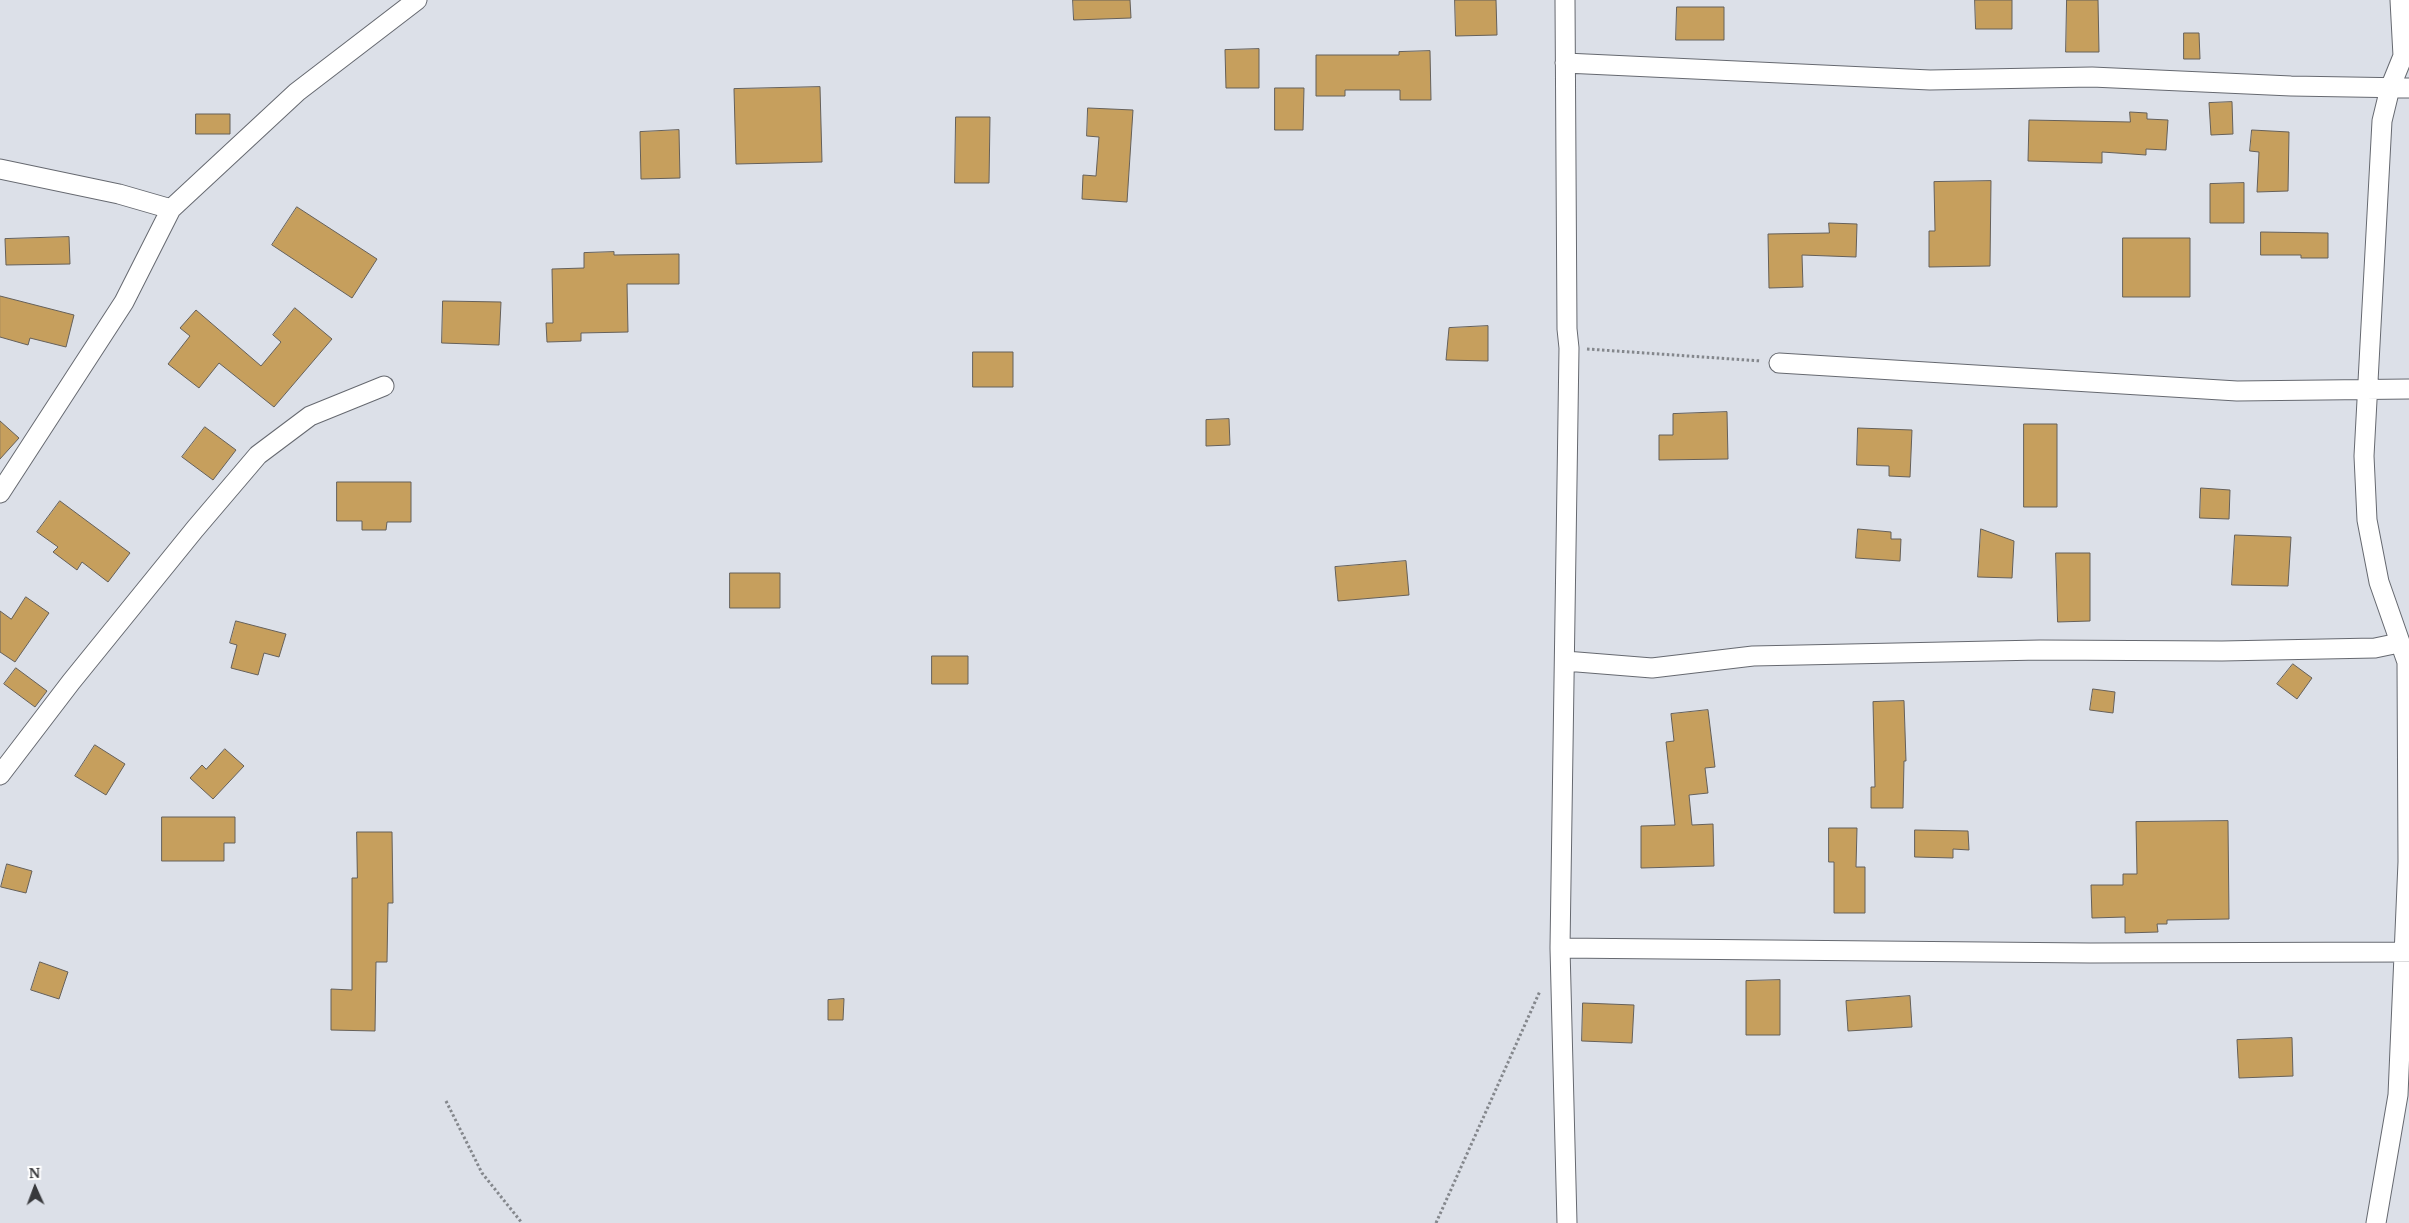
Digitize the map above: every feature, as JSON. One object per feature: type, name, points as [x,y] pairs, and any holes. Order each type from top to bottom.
[{"type":"street","points":[[0,493],[124,302],[171,209],[297,92],[417,0]]},
{"type":"street","points":[[1565,0],[1567,329],[1569,348],[1560,948],[1568,1223]]},
{"type":"street","points":[[2376,1223],[2398,1095],[2407,952],[2408,662],[2399,643],[2379,582],[2367,520],[2364,456],[2382,121],[2390,88],[2403,56],[2400,0]]},
{"type":"street","points":[[1565,63],[1930,80],[2092,77],[2291,86],[2409,88]]},
{"type":"street","points":[[0,169],[119,194],[171,209]]},
{"type":"street","points":[[1779,363],[2237,391],[2409,389]]},
{"type":"street","points":[[0,775],[77,675],[195,529],[258,455],[310,416],[384,386]]},
{"type":"street","points":[[1565,660],[1652,668],[1753,656],[2040,650],[2232,651],[2375,648],[2399,643]]},
{"type":"street","points":[[1560,948],[2081,953],[2407,952]]},
{"type":"path","points":[[1569,348],[1779,363]]},
{"type":"path","points":[[1436,1223],[1544,983]]},
{"type":"path","points":[[446,1101],[482,1173],[522,1223]]},
{"type":"building","points":[[1073,0],[1130,0],[1131,18],[1074,20]]},
{"type":"building","points":[[1455,0],[1496,0],[1497,35],[1456,36]]},
{"type":"building","points":[[1975,0],[2012,0],[2012,29],[1976,29]]},
{"type":"building","points":[[2067,0],[2098,0],[2099,52],[2066,52]]},
{"type":"building","points":[[1677,7],[1724,7],[1724,40],[1676,40]]},
{"type":"building","points":[[2184,33],[2199,33],[2200,59],[2184,59]]},
{"type":"building","points":[[1259,49],[1259,88],[1226,88],[1225,50]]},
{"type":"building","points":[[1430,51],[1431,100],[1400,100],[1400,90],[1345,90],[1345,96],[1316,96],[1316,55],[1399,55],[1399,52]]},
{"type":"building","points":[[820,87],[822,162],[736,164],[734,89]]},
{"type":"building","points":[[1275,88],[1304,88],[1303,130],[1275,130]]},
{"type":"building","points":[[2232,102],[2233,134],[2211,135],[2209,103]]},
{"type":"building","points":[[1088,108],[1133,110],[1127,202],[1082,199],[1083,175],[1096,176],[1099,137],[1087,136]]},
{"type":"building","points":[[2130,112],[2147,113],[2147,119],[2168,120],[2166,150],[2146,149],[2146,155],[2102,152],[2102,163],[2028,161],[2029,120],[2130,122]]},
{"type":"building","points":[[196,114],[230,114],[230,134],[196,134]]},
{"type":"building","points":[[956,117],[990,117],[989,183],[955,183]]},
{"type":"building","points":[[679,130],[680,178],[641,179],[640,132]]},
{"type":"building","points":[[2252,130],[2289,132],[2288,191],[2257,192],[2259,152],[2250,151]]},
{"type":"building","points":[[1991,181],[1990,266],[1929,267],[1929,231],[1935,231],[1934,182]]},
{"type":"building","points":[[2244,183],[2244,223],[2210,223],[2210,184]]},
{"type":"building","points":[[297,207],[377,259],[352,298],[272,245]]},
{"type":"building","points":[[1829,223],[1857,224],[1856,257],[1802,255],[1803,287],[1769,288],[1768,234],[1829,233]]},
{"type":"building","points":[[2261,232],[2328,233],[2328,258],[2301,258],[2301,255],[2261,255]]},
{"type":"building","points":[[69,237],[70,264],[6,265],[5,239]]},
{"type":"building","points":[[2123,238],[2190,238],[2190,297],[2123,297]]},
{"type":"building","points":[[614,252],[614,255],[679,254],[679,284],[627,284],[628,332],[581,333],[581,341],[547,342],[546,323],[553,323],[552,269],[584,268],[584,253]]},
{"type":"building","points":[[0,296],[74,315],[66,347],[30,338],[28,345],[0,337]]},
{"type":"building","points":[[443,301],[501,302],[499,345],[442,343]]},
{"type":"building","points":[[295,308],[332,339],[274,407],[219,363],[199,388],[168,364],[190,336],[180,328],[196,310],[261,366],[281,342],[273,335]]},
{"type":"building","points":[[1488,326],[1488,361],[1446,360],[1449,328]]},
{"type":"building","points":[[973,352],[1013,352],[1013,387],[973,387]]},
{"type":"building","points":[[1727,412],[1728,459],[1659,460],[1659,435],[1673,435],[1673,414]]},
{"type":"building","points":[[1229,419],[1230,445],[1206,446],[1206,420]]},
{"type":"building","points":[[0,421],[19,438],[0,459]]},
{"type":"building","points":[[2024,424],[2057,424],[2057,507],[2024,507]]},
{"type":"building","points":[[205,427],[236,450],[213,480],[182,457]]},
{"type":"building","points":[[1858,428],[1912,430],[1910,477],[1889,476],[1889,466],[1857,465]]},
{"type":"building","points":[[337,482],[411,482],[411,522],[387,522],[386,530],[362,530],[362,521],[337,521]]},
{"type":"building","points":[[2201,488],[2230,490],[2229,519],[2200,518]]},
{"type":"building","points":[[60,501],[130,553],[108,582],[82,562],[77,570],[53,552],[58,547],[37,532]]},
{"type":"building","points":[[1858,529],[1891,532],[1891,539],[1901,539],[1900,561],[1856,558]]},
{"type":"building","points":[[1981,529],[2014,541],[2012,578],[1978,577]]},
{"type":"building","points":[[2235,535],[2291,537],[2288,586],[2232,585]]},
{"type":"building","points":[[2056,553],[2090,553],[2090,621],[2058,622]]},
{"type":"building","points":[[1406,561],[1409,595],[1338,601],[1335,567]]},
{"type":"building","points":[[730,573],[780,573],[780,608],[730,608]]},
{"type":"building","points":[[26,597],[49,613],[15,662],[0,652],[0,611],[11,619]]},
{"type":"building","points":[[236,621],[286,634],[279,657],[264,653],[258,675],[231,668],[237,645],[230,643]]},
{"type":"building","points":[[932,656],[968,656],[968,684],[932,684]]},
{"type":"building","points":[[2293,664],[2312,678],[2297,699],[2277,684]]},
{"type":"building","points":[[16,668],[47,691],[35,707],[4,684]]},
{"type":"building","points":[[2093,689],[2115,692],[2113,713],[2090,710]]},
{"type":"building","points":[[1904,701],[1906,761],[1904,761],[1903,808],[1871,808],[1871,787],[1875,787],[1873,702]]},
{"type":"building","points":[[1708,710],[1715,767],[1705,768],[1708,793],[1689,795],[1692,825],[1713,824],[1714,866],[1641,868],[1641,826],[1675,825],[1666,742],[1674,741],[1671,714]]},
{"type":"building","points":[[95,745],[125,764],[106,795],[75,776]]},
{"type":"building","points":[[225,749],[244,766],[213,799],[190,778],[202,765],[206,769]]},
{"type":"building","points":[[162,817],[235,817],[235,843],[224,843],[224,861],[162,861]]},
{"type":"building","points":[[2228,821],[2229,919],[2167,920],[2167,924],[2157,924],[2158,932],[2125,933],[2125,917],[2092,918],[2091,885],[2123,885],[2123,874],[2137,874],[2136,822]]},
{"type":"building","points":[[1829,828],[1857,828],[1856,867],[1865,867],[1865,913],[1834,913],[1834,862],[1829,862]]},
{"type":"building","points":[[1915,830],[1968,831],[1969,850],[1953,849],[1953,858],[1915,857]]},
{"type":"building","points":[[357,832],[392,832],[393,903],[388,903],[387,962],[376,962],[375,1031],[331,1030],[331,989],[352,990],[352,878],[357,878]]},
{"type":"building","points":[[7,864],[32,871],[26,893],[1,887]]},
{"type":"building","points":[[40,962],[68,972],[59,999],[31,990]]},
{"type":"building","points":[[1780,980],[1780,1035],[1746,1035],[1746,981]]},
{"type":"building","points":[[1910,996],[1912,1027],[1848,1031],[1846,1001]]},
{"type":"building","points":[[844,999],[843,1020],[828,1020],[828,1000]]},
{"type":"building","points":[[1583,1003],[1634,1005],[1632,1043],[1582,1041]]},
{"type":"building","points":[[2292,1038],[2293,1076],[2239,1078],[2237,1040]]}]
